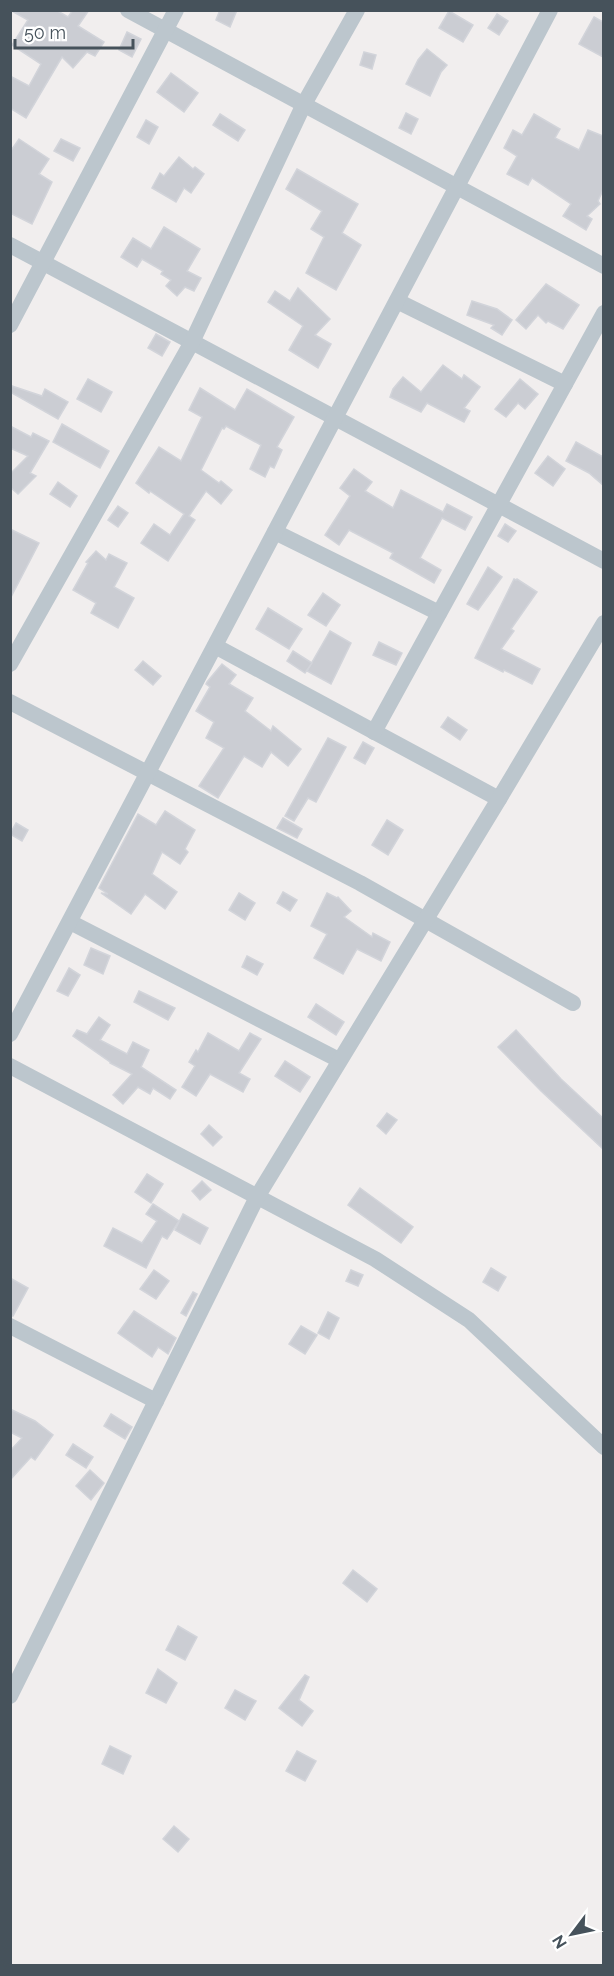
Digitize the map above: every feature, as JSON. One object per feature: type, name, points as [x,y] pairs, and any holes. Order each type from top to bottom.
[{"type":"street","points":[[128,10],[603,266]]},
{"type":"street","points":[[10,325],[176,10]]},
{"type":"street","points":[[10,664],[192,342],[304,104],[357,10]]},
{"type":"street","points":[[10,1034],[550,10]]},
{"type":"street","points":[[10,245],[603,561]]},
{"type":"street","points":[[397,301],[565,384]]},
{"type":"street","points":[[374,732],[603,313]]},
{"type":"street","points":[[275,532],[439,613]]},
{"type":"street","points":[[10,1696],[257,1197],[603,623]]},
{"type":"street","points":[[215,646],[499,799]]},
{"type":"street","points":[[10,702],[360,883],[573,1003]]},
{"type":"street","points":[[70,922],[339,1060]]},
{"type":"street","points":[[10,1066],[375,1259],[469,1320],[603,1447]]},
{"type":"street","points":[[10,1326],[156,1401]]},
{"type":"building","points":[[10,10],[56,10],[68,17],[73,10],[89,10],[78,26],[104,42],[95,56],[87,52],[73,68],[62,57],[26,118],[10,108],[10,76],[29,86],[41,64],[12,45],[28,20]]},
{"type":"building","points":[[220,10],[237,10],[230,27],[216,20]]},
{"type":"building","points":[[449,11],[473,25],[463,42],[439,28]]},
{"type":"building","points":[[497,14],[508,21],[499,35],[488,28]]},
{"type":"building","points":[[594,17],[603,22],[603,57],[579,44]]},
{"type":"building","points":[[127,32],[141,39],[132,57],[119,50]]},
{"type":"building","points":[[427,49],[447,65],[441,72],[430,96],[406,84],[418,60]]},
{"type":"building","points":[[364,52],[376,55],[372,69],[360,65]]},
{"type":"building","points":[[171,73],[198,93],[184,112],[157,92]]},
{"type":"building","points":[[406,113],[418,119],[411,134],[399,128]]},
{"type":"building","points":[[220,114],[245,130],[238,141],[213,125]]},
{"type":"building","points":[[534,114],[560,129],[555,138],[579,150],[588,130],[603,136],[603,190],[598,201],[600,204],[587,216],[592,219],[586,230],[563,216],[571,204],[532,178],[528,185],[507,174],[517,156],[504,148],[513,130],[522,135]]},
{"type":"building","points":[[146,120],[158,127],[149,144],[137,137]]},
{"type":"building","points":[[19,139],[49,159],[39,174],[52,182],[32,224],[10,213],[10,152]]},
{"type":"building","points":[[61,139],[80,148],[73,161],[54,151]]},
{"type":"building","points":[[179,157],[193,169],[195,167],[204,174],[191,193],[184,188],[176,202],[152,188],[160,173],[164,176]]},
{"type":"building","points":[[297,169],[358,204],[342,233],[361,245],[336,290],[306,273],[324,237],[311,229],[322,211],[286,189]]},
{"type":"building","points":[[164,227],[200,249],[187,271],[201,278],[194,291],[185,287],[177,296],[166,286],[171,280],[161,274],[163,271],[142,259],[137,267],[121,257],[133,238],[151,249]]},
{"type":"building","points":[[546,284],[579,305],[563,329],[548,321],[546,323],[538,315],[526,329],[516,320]]},
{"type":"building","points":[[298,288],[330,319],[315,335],[331,344],[318,368],[289,350],[303,326],[268,302],[275,291],[290,301]]},
{"type":"building","points":[[472,301],[497,309],[512,320],[502,335],[491,328],[494,325],[467,315]]},
{"type":"building","points":[[156,334],[170,342],[162,356],[148,348]]},
{"type":"building","points":[[443,365],[462,379],[464,375],[480,387],[464,408],[470,411],[464,422],[427,403],[421,412],[390,397],[393,389],[403,377],[421,392]]},
{"type":"building","points":[[88,379],[112,392],[101,412],[77,399]]},
{"type":"building","points":[[520,379],[538,394],[525,409],[518,403],[506,417],[495,409]]},
{"type":"building","points":[[12,386],[42,396],[45,389],[68,402],[58,419],[10,392]]},
{"type":"building","points":[[200,388],[235,410],[247,389],[294,417],[277,447],[282,450],[274,468],[270,466],[265,477],[250,469],[261,445],[226,426],[222,428],[201,470],[232,490],[221,504],[206,491],[189,516],[195,520],[168,561],[141,543],[154,524],[170,535],[184,514],[136,483],[159,447],[181,461],[202,417],[189,410]]},
{"type":"building","points":[[62,424],[109,451],[100,468],[53,442]]},
{"type":"building","points":[[10,426],[31,437],[33,433],[49,441],[30,473],[36,476],[18,494],[10,487],[10,474],[28,456],[10,448]]},
{"type":"building","points":[[576,442],[603,457],[603,485],[589,473],[566,461]]},
{"type":"building","points":[[548,456],[565,469],[553,486],[535,473]]},
{"type":"building","points":[[354,469],[372,482],[365,491],[393,508],[401,490],[443,512],[447,504],[472,517],[465,530],[442,518],[420,558],[441,570],[434,583],[390,558],[393,553],[349,530],[339,545],[325,535],[350,496],[340,488]]},
{"type":"building","points":[[58,482],[77,496],[70,507],[50,494]]},
{"type":"building","points":[[118,506],[128,513],[118,527],[108,520]]},
{"type":"building","points":[[505,524],[516,531],[508,542],[498,536]]},
{"type":"building","points":[[10,529],[39,543],[10,599]]},
{"type":"building","points":[[96,551],[106,560],[109,554],[127,563],[114,587],[134,598],[118,628],[91,613],[96,603],[73,590],[88,563],[86,562]]},
{"type":"building","points":[[488,567],[502,577],[478,610],[467,604]]},
{"type":"building","points":[[514,579],[537,592],[511,629],[514,631],[501,649],[540,669],[532,684],[475,658]]},
{"type":"building","points":[[323,593],[340,605],[326,626],[308,615]]},
{"type":"building","points":[[268,608],[302,629],[289,649],[256,629]]},
{"type":"building","points":[[330,631],[351,643],[331,684],[307,671]]},
{"type":"building","points":[[379,642],[402,653],[396,665],[373,655]]},
{"type":"building","points":[[293,651],[312,663],[305,673],[287,661]]},
{"type":"building","points":[[143,661],[161,676],[153,685],[135,670]]},
{"type":"building","points":[[222,664],[236,675],[229,684],[253,698],[245,711],[271,731],[273,726],[301,749],[288,766],[271,752],[262,767],[244,756],[218,798],[199,786],[224,748],[206,738],[214,722],[196,711],[210,687],[206,684],[207,682]]},
{"type":"building","points":[[448,717],[467,730],[460,740],[441,727]]},
{"type":"building","points":[[328,738],[346,747],[316,802],[308,798],[294,821],[285,816]]},
{"type":"building","points":[[363,742],[374,748],[365,764],[354,758]]},
{"type":"building","points":[[165,811],[195,830],[185,849],[188,852],[180,864],[162,852],[152,874],[177,892],[165,909],[145,894],[131,914],[101,893],[108,894],[99,888],[138,814],[156,825]]},
{"type":"building","points":[[283,818],[302,829],[297,838],[277,828]]},
{"type":"building","points":[[387,820],[403,830],[388,855],[372,845]]},
{"type":"building","points":[[16,823],[28,830],[22,841],[10,834]]},
{"type":"building","points":[[283,892],[297,900],[290,911],[277,903]]},
{"type":"building","points":[[239,893],[255,903],[245,920],[229,910]]},
{"type":"building","points":[[327,893],[338,897],[351,911],[344,917],[372,937],[373,933],[390,942],[381,961],[357,949],[343,974],[314,958],[327,934],[311,926]]},
{"type":"building","points":[[91,948],[110,956],[103,974],[84,965]]},
{"type":"building","points":[[247,956],[263,964],[257,975],[242,967]]},
{"type":"building","points":[[69,968],[80,975],[68,996],[57,991]]},
{"type":"building","points":[[139,991],[175,1008],[168,1020],[134,1002]]},
{"type":"building","points":[[316,1004],[344,1022],[336,1035],[308,1017]]},
{"type":"building","points":[[99,1017],[110,1025],[100,1040],[127,1054],[133,1042],[149,1050],[141,1067],[176,1090],[170,1099],[153,1088],[150,1094],[138,1087],[123,1104],[113,1095],[132,1074],[110,1063],[73,1036],[77,1030],[87,1034]]},
{"type":"building","points":[[516,1030],[561,1079],[603,1118],[603,1149],[498,1047]]},
{"type":"building","points":[[208,1033],[239,1051],[250,1033],[261,1039],[239,1073],[250,1079],[243,1092],[210,1074],[196,1096],[182,1087],[195,1066],[189,1062],[196,1050],[198,1052]]},
{"type":"building","points":[[285,1061],[310,1077],[300,1092],[275,1076]]},
{"type":"building","points":[[387,1113],[397,1120],[386,1134],[377,1126]]},
{"type":"building","points":[[209,1125],[222,1137],[213,1146],[201,1134]]},
{"type":"building","points":[[147,1174],[163,1184],[151,1203],[135,1192]]},
{"type":"building","points":[[202,1181],[211,1190],[200,1200],[192,1191]]},
{"type":"building","points":[[360,1188],[413,1227],[401,1243],[348,1205]]},
{"type":"building","points":[[153,1204],[179,1221],[167,1239],[162,1236],[146,1268],[104,1246],[113,1228],[142,1243],[157,1221],[146,1214]]},
{"type":"building","points":[[183,1214],[208,1228],[200,1244],[175,1230]]},
{"type":"building","points":[[491,1268],[506,1277],[498,1291],[483,1282]]},
{"type":"building","points":[[154,1270],[169,1281],[156,1299],[140,1289]]},
{"type":"building","points":[[351,1270],[363,1275],[358,1286],[346,1281]]},
{"type":"building","points":[[10,1278],[28,1288],[13,1316],[10,1316]]},
{"type":"building","points":[[193,1292],[197,1294],[186,1316],[181,1313]]},
{"type":"building","points":[[134,1311],[176,1338],[168,1354],[158,1347],[152,1357],[118,1333]]},
{"type":"building","points":[[328,1312],[339,1318],[329,1339],[318,1333]]},
{"type":"building","points":[[301,1326],[317,1335],[305,1354],[289,1344]]},
{"type":"building","points":[[10,1409],[35,1421],[53,1435],[35,1460],[31,1457],[10,1480],[10,1451],[22,1438],[10,1432]]},
{"type":"building","points":[[111,1414],[132,1427],[125,1439],[104,1426]]},
{"type":"building","points":[[73,1444],[93,1457],[86,1468],[66,1455]]},
{"type":"building","points":[[90,1470],[104,1483],[91,1500],[76,1486]]},
{"type":"building","points":[[353,1570],[377,1589],[367,1602],[343,1583]]},
{"type":"building","points":[[178,1626],[197,1637],[185,1660],[166,1650]]},
{"type":"building","points":[[158,1669],[177,1683],[166,1703],[146,1693]]},
{"type":"building","points":[[305,1675],[309,1677],[299,1700],[313,1711],[302,1726],[279,1708]]},
{"type":"building","points":[[235,1690],[256,1701],[245,1720],[225,1708]]},
{"type":"building","points":[[110,1746],[131,1756],[123,1774],[102,1764]]},
{"type":"building","points":[[297,1751],[316,1761],[305,1781],[286,1771]]},
{"type":"building","points":[[174,1826],[189,1839],[178,1852],[163,1839]]}]
